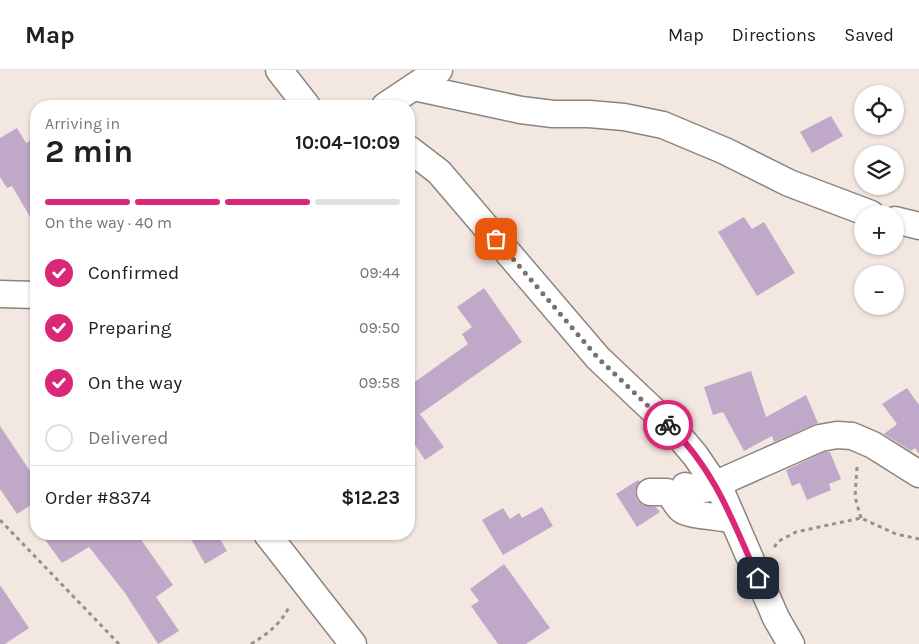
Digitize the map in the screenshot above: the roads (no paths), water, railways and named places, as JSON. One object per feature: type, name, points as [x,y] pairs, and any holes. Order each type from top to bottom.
[{"type":"street","points":[[280,70],[302,100]]},
{"type":"street","points":[[394,100],[438,70]]},
{"type":"street","points":[[414,87],[521,110],[553,114],[590,114],[624,117],[663,125],[725,151],[789,183],[854,208]]},
{"type":"street","points":[[415,154],[439,172],[598,358],[672,428],[695,455],[715,484],[789,643]]},
{"type":"street","points":[[904,222],[919,226]]},
{"type":"street","points":[[1,293],[30,294]]},
{"type":"street","points":[[669,491],[698,490],[820,438],[837,435],[861,439],[919,474]]},
{"type":"street","points":[[669,491],[692,474],[695,455]]},
{"type":"street","points":[[669,491],[681,510],[688,513],[733,520]]},
{"type":"street","points":[[272,540],[353,644]]}]
